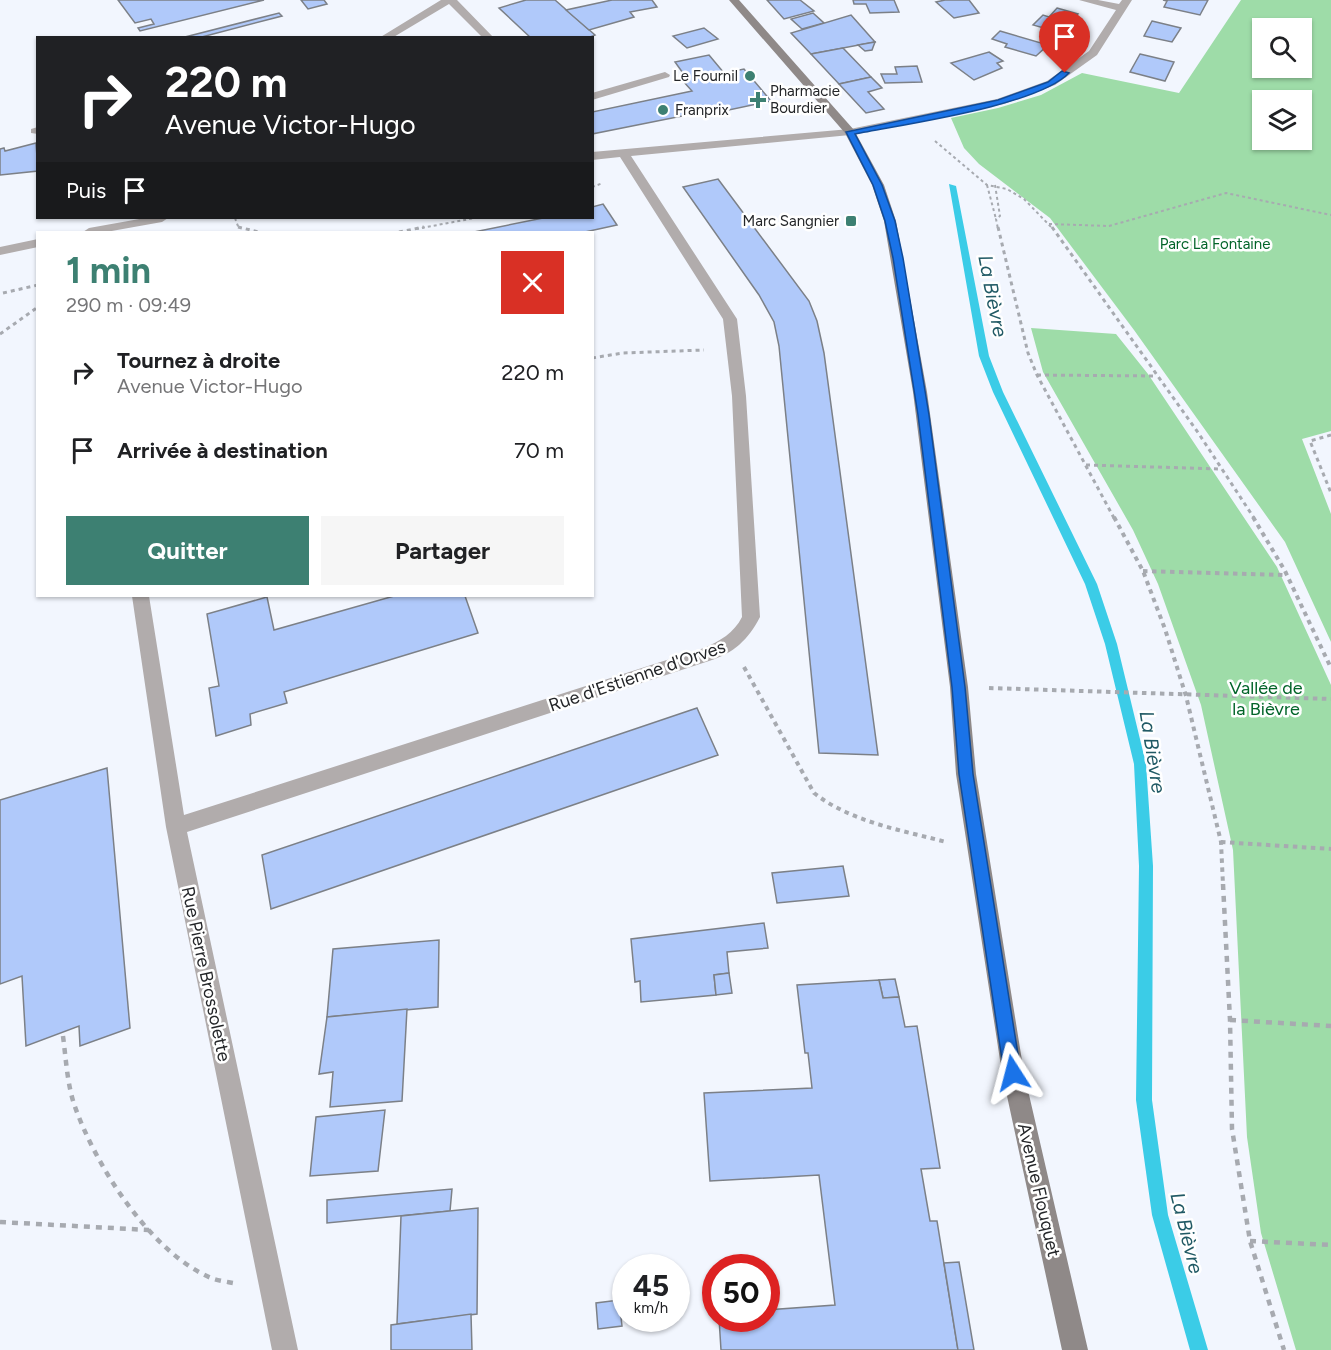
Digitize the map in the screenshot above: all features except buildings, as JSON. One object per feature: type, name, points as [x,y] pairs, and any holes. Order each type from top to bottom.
[{"type":"main road","name":"Avenue Flouquet","points":[[737,4],[850,132],[878,185],[890,221],[920,392],[958,687],[966,774],[1013,1073],[1075,1350]]},
{"type":"street","points":[[387,36],[450,0],[487,36]]},
{"type":"street","points":[[594,156],[850,132],[1000,102],[1051,83],[1093,53],[1124,4],[1084,0]]},
{"type":"street","points":[[594,96],[665,75]]},
{"type":"street","name":"Rue d'Estienne d'Orves","points":[[176,827],[698,658],[732,644],[745,632],[751,618],[735,349],[730,319],[635,174],[624,153]]},
{"type":"street","points":[[99,231],[157,219]]},
{"type":"street","points":[[0,251],[36,243]]},
{"type":"street","name":"Rue Pierre Brossolette","points":[[140,597],[176,827],[285,1350]]},
{"type":"path","points":[[930,136],[987,184],[1028,353],[1037,375],[1143,571],[1165,629],[1186,696],[1221,842],[1230,1020],[1232,1129],[1250,1241],[1284,1350]]},
{"type":"path","points":[[987,184],[994,184],[1025,199],[1048,224],[1158,376],[1250,510],[1318,637],[1331,668]]},
{"type":"path","points":[[994,184],[1000,216],[996,219]]},
{"type":"path","points":[[1048,224],[1109,226],[1226,193],[1331,215]]},
{"type":"path","points":[[404,231],[470,219]]},
{"type":"path","points":[[3,293],[36,285]]},
{"type":"path","points":[[0,334],[36,309]]},
{"type":"path","points":[[594,358],[623,353],[735,349]]},
{"type":"path","points":[[1037,375],[1158,376]]},
{"type":"path","points":[[1331,435],[1310,441],[1331,492]]},
{"type":"path","points":[[1086,465],[1223,469]]},
{"type":"path","points":[[1143,571],[1286,575]]},
{"type":"path","points":[[732,644],[814,793],[821,800],[868,820],[978,852]]},
{"type":"path","points":[[958,687],[1331,699]]},
{"type":"path","points":[[1221,842],[1331,849]]},
{"type":"path","points":[[1230,1020],[1331,1026]]},
{"type":"path","points":[[63,1036],[73,1102],[84,1132],[101,1163],[149,1230],[164,1246],[201,1273],[226,1284],[271,1286]]},
{"type":"path","points":[[0,1222],[149,1230]]},
{"type":"path","points":[[1250,1241],[1331,1245]]},
{"type":"green space","name":"Parc La Fontaine","points":[[1241,0],[1331,0],[1331,431],[1302,439],[1331,514],[1331,642],[1285,542],[1134,330],[1050,218],[979,164],[964,148],[951,118],[998,108],[1041,95],[1082,73],[1179,93]]},
{"type":"green space","name":"Vallée de la Bièvre","points":[[1031,328],[1116,334],[1148,374],[1277,567],[1331,685],[1331,1350],[1296,1350],[1261,1233],[1247,1137],[1233,850],[1201,705],[1158,584],[1133,530],[1043,372]]},
{"type":"waterway","name":"La Bièvre","points":[[952,186],[984,356],[998,392],[1091,584],[1111,644],[1140,764],[1146,866],[1144,1100],[1160,1215],[1199,1350]]},
{"type":"place","name":"Le Fournil","points":[[750,76]]},
{"type":"place","name":"Pharmacie Bourdier","points":[[758,100]]},
{"type":"place","name":"Franprix","points":[[663,110]]},
{"type":"place","name":"Marc Sangnier","points":[[851,221]]},
{"type":"route","points":[[1013,1073],[966,774],[958,687],[920,392],[898,258],[890,221],[878,185],[850,132],[1000,102],[1051,83],[1065,73]]}]
